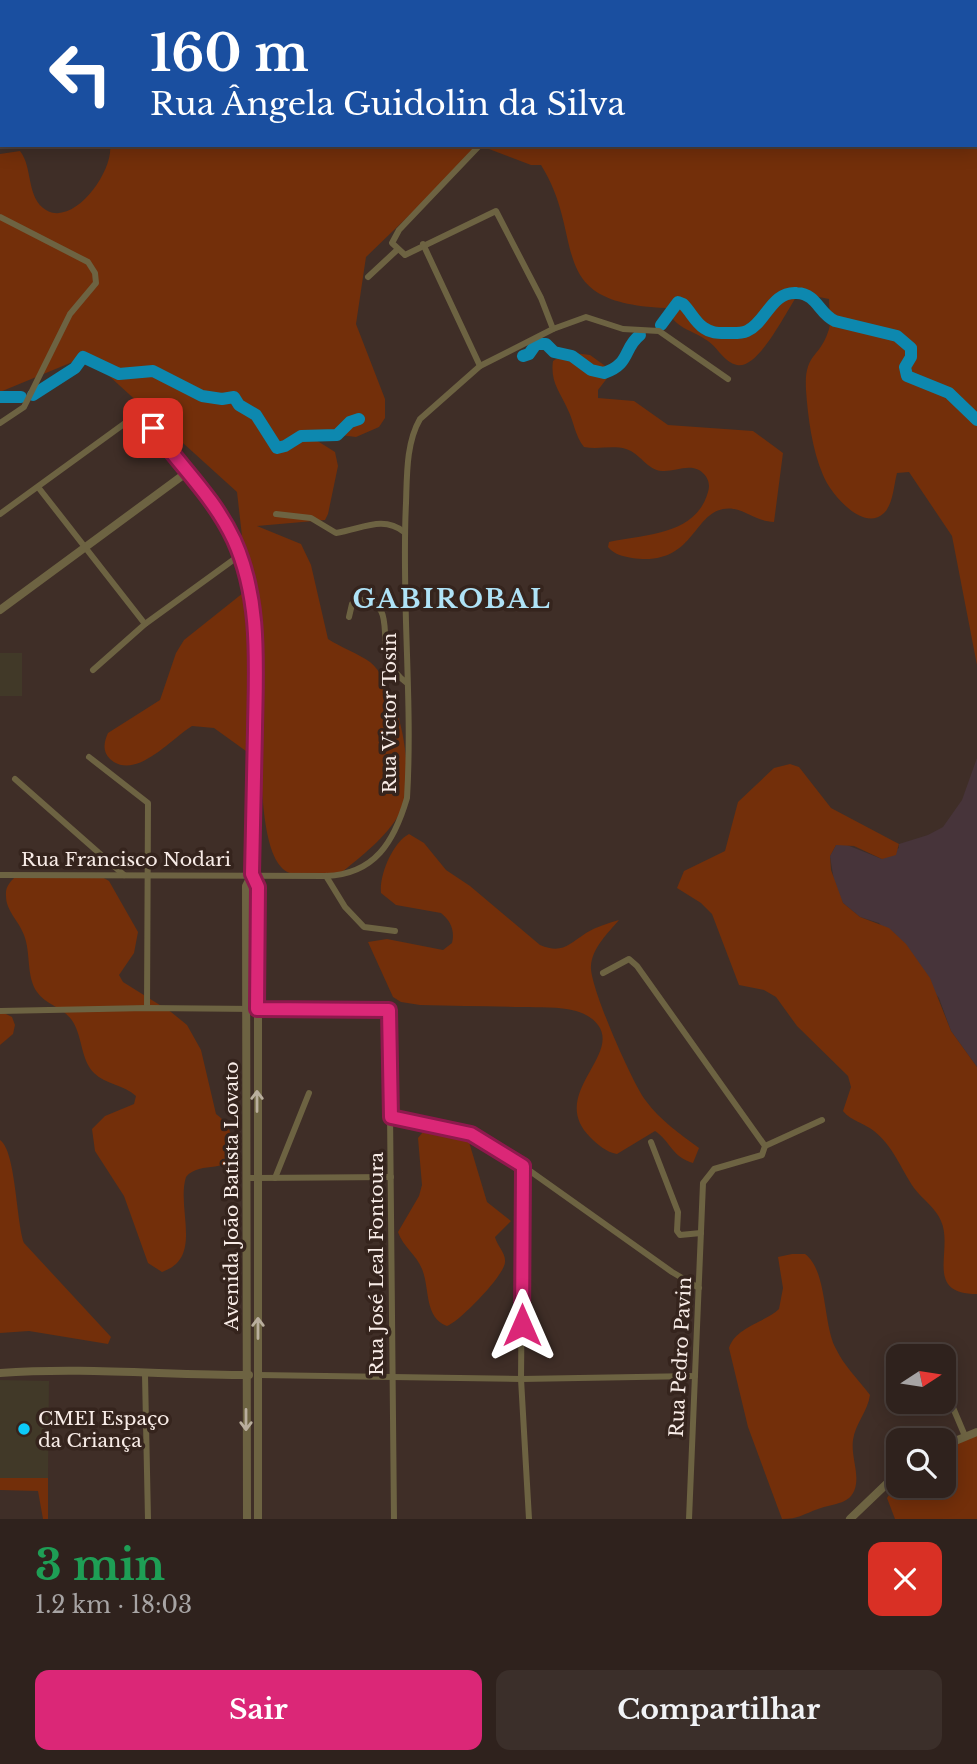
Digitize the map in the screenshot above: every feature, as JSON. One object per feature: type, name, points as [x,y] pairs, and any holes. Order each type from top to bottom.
[{"type":"street","points":[[478,147],[399,230],[392,243],[405,255],[496,211],[541,298],[553,329]]},
{"type":"street","points":[[0,217],[88,262],[95,273],[96,284],[70,314],[24,407],[0,423]]},
{"type":"street","points":[[423,244],[480,366]]},
{"type":"street","points":[[368,277],[397,250]]},
{"type":"street","name":"Rua Victor Tosin","points":[[252,874],[326,876],[355,872],[369,864],[382,850],[401,820],[407,798],[408,774],[404,532],[408,463],[414,430],[426,412],[480,366],[553,329],[586,317],[623,329],[659,331],[727,379]]},
{"type":"street","points":[[0,514],[128,421],[141,420],[153,428],[186,474],[0,610]]},
{"type":"street","name":"Avenida João Batista Lovato","points":[[186,474],[206,492],[240,555],[253,604],[256,668],[252,874],[246,886],[247,1517]]},
{"type":"street","points":[[38,487],[145,624]]},
{"type":"street","points":[[276,514],[311,518],[336,533],[382,522],[394,524],[404,532]]},
{"type":"street","points":[[93,670],[145,624],[240,555]]},
{"type":"street","points":[[349,617],[352,604],[360,600],[378,605],[383,612],[387,663],[394,674],[407,683]]},
{"type":"street","points":[[89,757],[148,803],[147,1008]]},
{"type":"street","points":[[15,779],[125,876]]},
{"type":"street","name":"Avenida João Batista Lovato","points":[[252,874],[258,887],[258,1517]]},
{"type":"street","name":"Rua Francisco Nodari","points":[[0,875],[252,874]]},
{"type":"street","points":[[326,876],[345,906],[364,927],[395,931]]},
{"type":"street","points":[[603,973],[623,960],[629,959],[637,966],[765,1146],[822,1120]]},
{"type":"street","points":[[0,1012],[147,1008],[257,1009]]},
{"type":"street","name":"Rua José Leal Fontoura","points":[[257,1009],[389,1010],[394,1519]]},
{"type":"street","points":[[275,1178],[309,1093]]},
{"type":"street","points":[[391,1117],[471,1134],[523,1166],[672,1272],[699,1288]]},
{"type":"street","points":[[651,1142],[678,1212],[677,1231],[680,1235],[701,1233]]},
{"type":"street","name":"Rua Pedro Pavin","points":[[689,1519],[703,1182],[714,1168],[762,1155],[765,1146]]},
{"type":"street","points":[[523,1166],[521,1379],[529,1519]]},
{"type":"street","points":[[246,1178],[391,1177]]},
{"type":"street","points":[[0,1373],[57,1369],[145,1375],[393,1375],[521,1379],[695,1376]]},
{"type":"street","points":[[145,1375],[148,1519]]},
{"type":"street","points":[[956,1414],[965,1436]]},
{"type":"street","points":[[956,1440],[977,1432]]},
{"type":"street","points":[[850,1519],[886,1484]]},
{"type":"street","points":[[247,1517],[258,1517]]},
{"type":"shaded area","points":[[110,147],[480,147],[366,257],[356,324],[385,399],[385,418],[379,427],[356,437],[300,430],[335,452],[338,466],[325,520],[257,526],[301,544],[311,565],[328,639],[370,662],[380,674],[397,711],[403,734],[407,779],[400,813],[380,839],[340,874],[296,874],[281,866],[269,841],[260,761],[214,728],[192,726],[153,756],[131,765],[120,765],[106,753],[104,746],[108,733],[160,700],[176,653],[184,640],[248,589],[237,492],[87,356],[0,392],[0,154],[20,151],[27,165],[35,198],[46,210],[57,213],[68,211],[90,194],[106,169]]},
{"type":"shaded area","points":[[484,147],[977,147],[977,665],[952,536],[909,472],[897,473],[889,505],[884,513],[876,518],[857,515],[848,508],[823,475],[811,433],[806,378],[807,369],[829,328],[829,299],[799,293],[763,349],[745,364],[732,363],[708,341],[679,325],[666,308],[627,303],[600,294],[584,280],[574,263],[555,192],[541,165],[531,165]]},
{"type":"shaded area","points":[[567,352],[590,355],[608,368],[608,377],[598,390],[598,398],[634,401],[668,425],[753,431],[783,453],[774,522],[736,509],[723,509],[704,520],[689,539],[668,555],[652,559],[632,558],[611,550],[608,547],[609,542],[653,534],[681,525],[702,506],[709,482],[704,474],[694,468],[662,471],[652,468],[626,449],[584,447],[553,375],[553,361]]},
{"type":"shaded area","points":[[0,653],[22,653],[22,696],[0,696]]},
{"type":"shaded area","points":[[977,758],[977,1067],[951,1031],[939,998],[879,923],[860,917],[843,903],[835,887],[830,856],[836,845],[842,843],[882,859],[899,848],[899,844],[943,827],[962,800]]},
{"type":"shaded area","points":[[790,764],[799,767],[831,808],[899,844],[896,855],[882,859],[854,846],[836,845],[830,856],[831,870],[843,903],[860,917],[889,928],[906,944],[930,978],[951,1031],[977,1067],[977,1294],[960,1292],[950,1287],[945,1279],[944,1232],[939,1216],[914,1188],[881,1137],[843,1111],[851,1087],[848,1076],[797,1026],[776,997],[764,990],[739,985],[712,914],[701,903],[677,888],[684,871],[725,851],[738,802],[774,768]]},
{"type":"shaded area","points":[[409,834],[424,843],[446,870],[470,886],[540,945],[554,949],[564,947],[594,929],[619,920],[594,953],[592,977],[622,1056],[646,1101],[664,1121],[699,1148],[693,1163],[680,1157],[655,1131],[617,1154],[602,1148],[590,1137],[579,1121],[577,1106],[580,1091],[601,1050],[603,1037],[598,1025],[585,1014],[556,1008],[420,1005],[401,1002],[393,997],[368,942],[387,939],[443,950],[453,939],[451,926],[441,913],[396,905],[381,893],[382,877],[388,860],[398,844]]},
{"type":"shaded area","points":[[18,874],[102,877],[109,881],[138,932],[134,953],[119,975],[123,982],[187,1025],[201,1050],[216,1114],[229,1130],[234,1154],[225,1164],[201,1169],[186,1177],[186,1231],[182,1256],[175,1265],[162,1272],[148,1263],[124,1196],[95,1151],[92,1129],[105,1116],[134,1104],[136,1096],[94,1073],[86,1061],[78,1032],[71,1019],[37,992],[30,972],[24,935],[7,901],[8,886]]},
{"type":"shaded area","points":[[0,1011],[12,1017],[15,1025],[13,1034],[0,1045]]},
{"type":"shaded area","points":[[427,1127],[464,1134],[469,1142],[487,1202],[511,1221],[495,1237],[505,1262],[498,1277],[461,1316],[447,1326],[440,1322],[431,1309],[422,1269],[398,1232],[419,1196],[422,1185],[418,1138]]},
{"type":"shaded area","points":[[0,1140],[13,1171],[24,1243],[111,1337],[108,1344],[29,1331],[0,1333]]},
{"type":"shaded area","points":[[805,1254],[812,1262],[821,1284],[835,1347],[870,1395],[853,1440],[856,1484],[851,1496],[842,1502],[801,1516],[782,1519],[748,1427],[729,1348],[744,1330],[779,1309],[783,1288],[778,1257]]},
{"type":"shaded area","name":"CMEI Espaço da Criança","points":[[0,1380],[49,1381],[48,1478],[0,1478]]},
{"type":"shaded area","points":[[977,1433],[977,1519],[895,1519],[887,1498],[956,1498],[956,1442]]},
{"type":"shaded area","points":[[0,1478],[48,1478],[48,1519],[43,1519],[38,1491],[0,1490]]},
{"type":"waterway","points":[[661,325],[678,302],[709,331],[742,333],[754,327],[781,297],[804,294],[835,321],[897,336],[911,348],[911,357],[905,367],[907,376],[949,393],[977,420]]},
{"type":"waterway","points":[[523,356],[529,354],[536,344],[546,344],[554,352],[572,356],[591,370],[604,373],[619,365],[640,335]]},
{"type":"waterway","points":[[33,395],[75,368],[83,357],[119,374],[153,371],[202,396],[222,399],[234,397],[239,405],[256,415],[277,448],[301,436],[337,435],[350,422],[359,419]]},
{"type":"waterway","points":[[0,397],[21,397]]},
{"type":"place","name":"CMEI Espaço da Criança","points":[[24,1429]]},
{"type":"district","name":"GABIROBAL","points":[[452,599]]},
{"type":"route","points":[[153,428],[186,474],[206,492],[233,538],[248,576],[253,604],[256,668],[252,874],[258,887],[257,1009],[389,1010],[391,1117],[471,1134],[523,1166],[522,1325]]}]
